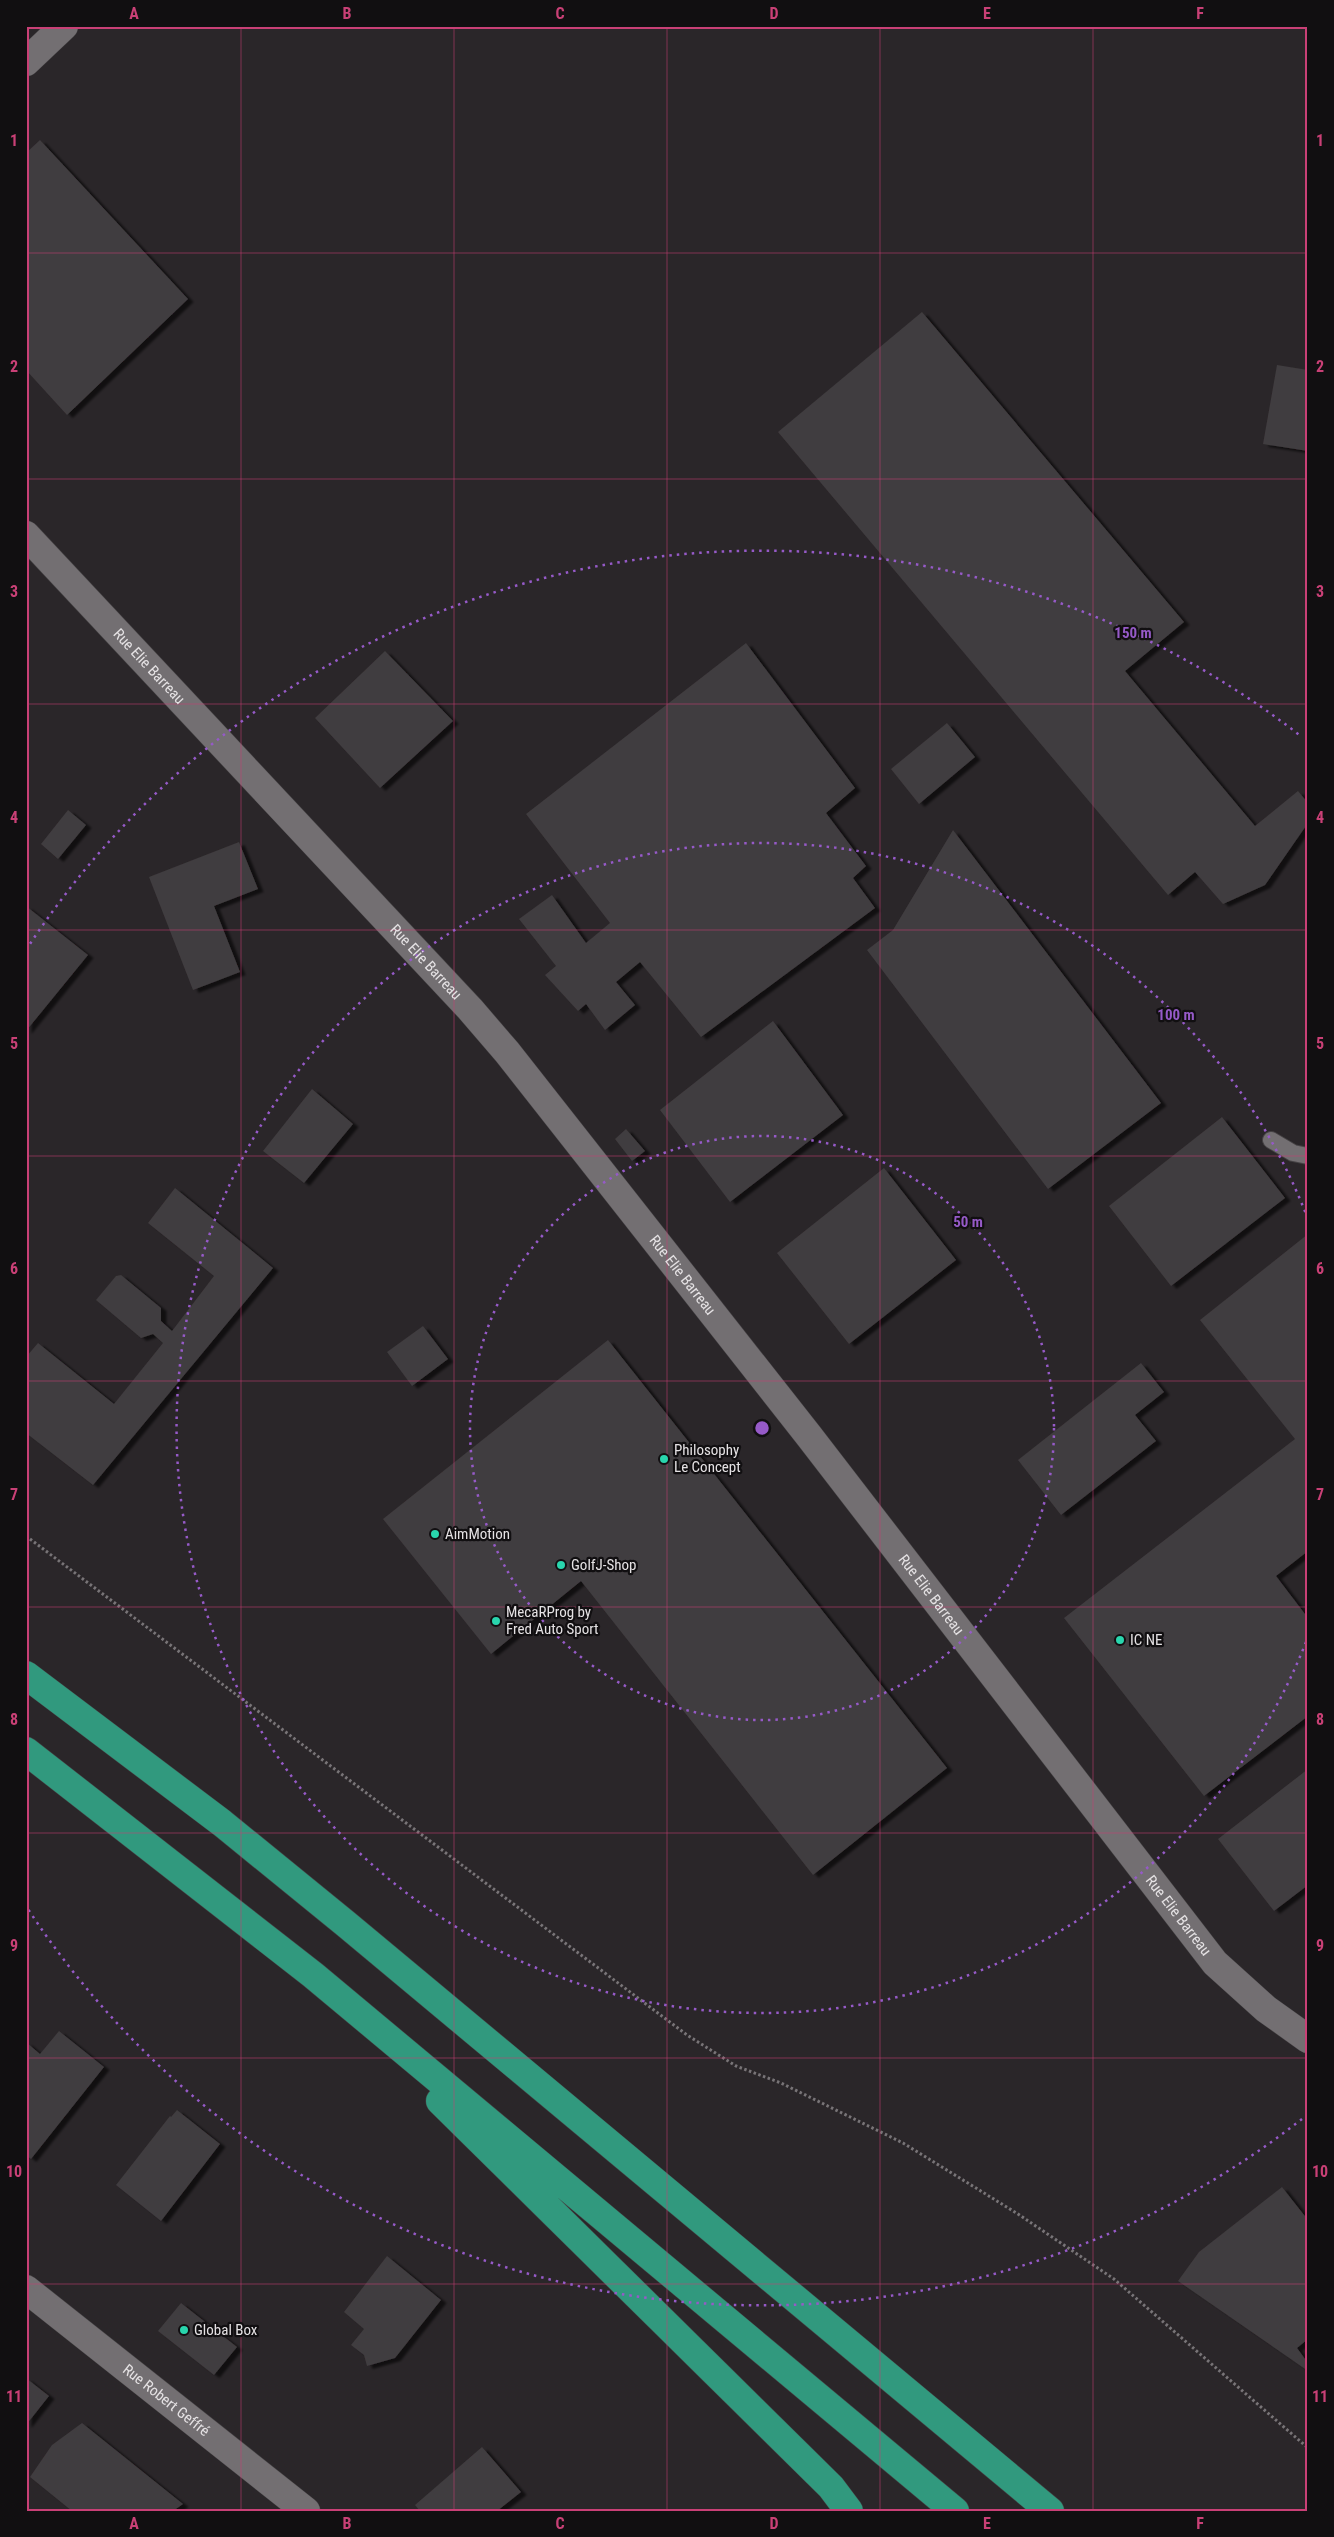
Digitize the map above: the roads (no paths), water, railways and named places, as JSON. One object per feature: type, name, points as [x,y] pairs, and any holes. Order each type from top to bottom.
[{"type":"highway","points":[[26,1674],[214,1817],[346,1924],[1050,2511]]},
{"type":"highway","points":[[26,1751],[313,1975],[955,2511]]},
{"type":"highway","points":[[313,1975],[552,2214],[831,2487],[849,2511]]},
{"type":"street","points":[[26,62],[64,26]]},
{"type":"street","name":"Rue Elie Barreau","points":[[26,535],[470,1009],[508,1052],[803,1429],[1215,1963],[1266,2009],[1308,2039]]},
{"type":"street","name":"Rue Robert Geffré","points":[[26,2289],[306,2511]]},
{"type":"lane","points":[[1272,1140],[1293,1153],[1308,1156]]},
{"type":"place","name":"Philosophy Le Concept","points":[[664,1459]]},
{"type":"place","name":"AimMotion","points":[[435,1534]]},
{"type":"place","name":"GolfJ-Shop","points":[[561,1565]]},
{"type":"place","name":"MecaRProg by Fred Auto Sport","points":[[496,1621]]},
{"type":"place","name":"IC NE","points":[[1120,1640]]},
{"type":"place","name":"Global Box","points":[[184,2330]]}]
